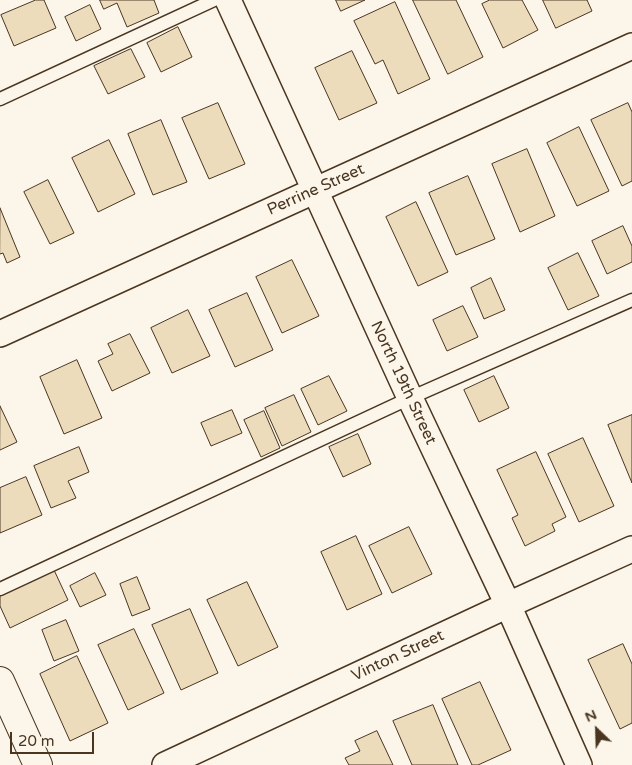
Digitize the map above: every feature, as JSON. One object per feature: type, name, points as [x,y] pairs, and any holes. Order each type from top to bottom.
[{"type":"street","name":"North 19th Street","points":[[228,0],[410,398],[508,605],[579,765]]},
{"type":"street","name":"Perrine Street","points":[[0,334],[632,46]]},
{"type":"street","name":"Vinton Street","points":[[165,765],[508,605],[632,550]]},
{"type":"street","points":[[0,681],[38,765]]},
{"type":"lane","points":[[0,99],[214,0]]},
{"type":"lane","points":[[0,589],[410,398],[632,300]]},
{"type":"building","points":[[36,0],[44,0],[56,28],[14,46],[1,15]]},
{"type":"building","points":[[100,0],[154,0],[159,13],[127,27],[117,3],[104,9]]},
{"type":"building","points":[[336,0],[365,0],[341,11]]},
{"type":"building","points":[[413,0],[456,0],[483,57],[448,74]]},
{"type":"building","points":[[490,0],[522,0],[538,30],[503,48],[482,4]]},
{"type":"building","points":[[543,0],[587,0],[592,11],[556,28]]},
{"type":"building","points":[[395,2],[430,79],[398,94],[383,60],[375,64],[354,21]]},
{"type":"building","points":[[90,5],[101,29],[76,41],[65,17]]},
{"type":"building","points":[[178,27],[192,57],[161,72],[147,43]]},
{"type":"building","points":[[131,49],[145,77],[108,94],[94,66]]},
{"type":"building","points":[[352,51],[377,103],[339,120],[315,68]]},
{"type":"building","points":[[218,103],[245,164],[209,179],[182,118]]},
{"type":"building","points":[[628,103],[632,112],[632,181],[622,186],[591,120]]},
{"type":"building","points":[[161,120],[187,182],[153,195],[128,134]]},
{"type":"building","points":[[579,127],[609,191],[577,206],[547,143]]},
{"type":"building","points":[[109,140],[135,194],[98,212],[72,158]]},
{"type":"building","points":[[527,149],[555,216],[520,232],[492,164]]},
{"type":"building","points":[[468,176],[495,239],[456,255],[429,193]]},
{"type":"building","points":[[48,180],[74,233],[50,244],[24,192]]},
{"type":"building","points":[[416,202],[448,272],[418,286],[386,217]]},
{"type":"building","points":[[0,208],[20,257],[7,263],[3,253],[0,254]]},
{"type":"building","points":[[623,226],[632,246],[632,262],[607,274],[592,241]]},
{"type":"building","points":[[578,253],[599,296],[568,310],[548,268]]},
{"type":"building","points":[[292,260],[319,316],[282,333],[256,277]]},
{"type":"building","points":[[491,278],[505,310],[484,319],[471,288]]},
{"type":"building","points":[[247,293],[273,350],[235,367],[209,310]]},
{"type":"building","points":[[463,306],[478,337],[447,351],[433,320]]},
{"type":"building","points":[[188,310],[210,356],[172,373],[151,328]]},
{"type":"building","points":[[130,334],[150,373],[112,391],[98,361],[113,354],[108,344]]},
{"type":"building","points":[[77,360],[102,418],[64,434],[40,377]]},
{"type":"building","points":[[329,376],[347,411],[318,425],[301,389]]},
{"type":"building","points":[[494,376],[509,408],[479,422],[464,390]]},
{"type":"building","points":[[294,395],[311,432],[282,446],[265,408]]},
{"type":"building","points":[[0,406],[17,442],[0,450]]},
{"type":"building","points":[[232,410],[242,433],[211,446],[201,423]]},
{"type":"building","points":[[264,411],[280,448],[261,457],[244,420]]},
{"type":"building","points":[[632,415],[632,483],[608,425]]},
{"type":"building","points":[[358,434],[371,464],[343,477],[329,447]]},
{"type":"building","points":[[583,438],[614,506],[579,522],[548,454]]},
{"type":"building","points":[[79,447],[89,472],[68,481],[76,498],[51,508],[34,466]]},
{"type":"building","points":[[536,452],[566,517],[552,524],[555,531],[525,546],[512,518],[518,515],[497,470]]},
{"type":"building","points":[[26,477],[42,515],[0,533],[0,488]]},
{"type":"building","points":[[409,527],[432,574],[392,593],[369,546]]},
{"type":"building","points":[[356,536],[382,594],[347,610],[321,552]]},
{"type":"building","points":[[54,570],[68,600],[10,628],[0,606],[0,595]]},
{"type":"building","points":[[95,573],[106,595],[80,607],[70,586]]},
{"type":"building","points":[[137,577],[150,609],[132,616],[120,584]]},
{"type":"building","points":[[247,582],[278,647],[238,666],[207,600]]},
{"type":"building","points":[[190,609],[218,673],[181,690],[152,625]]},
{"type":"building","points":[[66,620],[79,651],[54,661],[42,630]]},
{"type":"building","points":[[134,629],[164,693],[128,710],[98,645]]},
{"type":"building","points":[[623,644],[632,664],[632,723],[620,729],[588,660]]},
{"type":"building","points":[[77,656],[108,723],[70,741],[40,674]]},
{"type":"building","points":[[480,682],[511,750],[478,765],[472,765],[442,699]]},
{"type":"building","points":[[433,705],[458,765],[412,765],[393,721]]},
{"type":"building","points":[[377,731],[393,765],[349,765],[345,758],[360,751],[355,741]]}]
